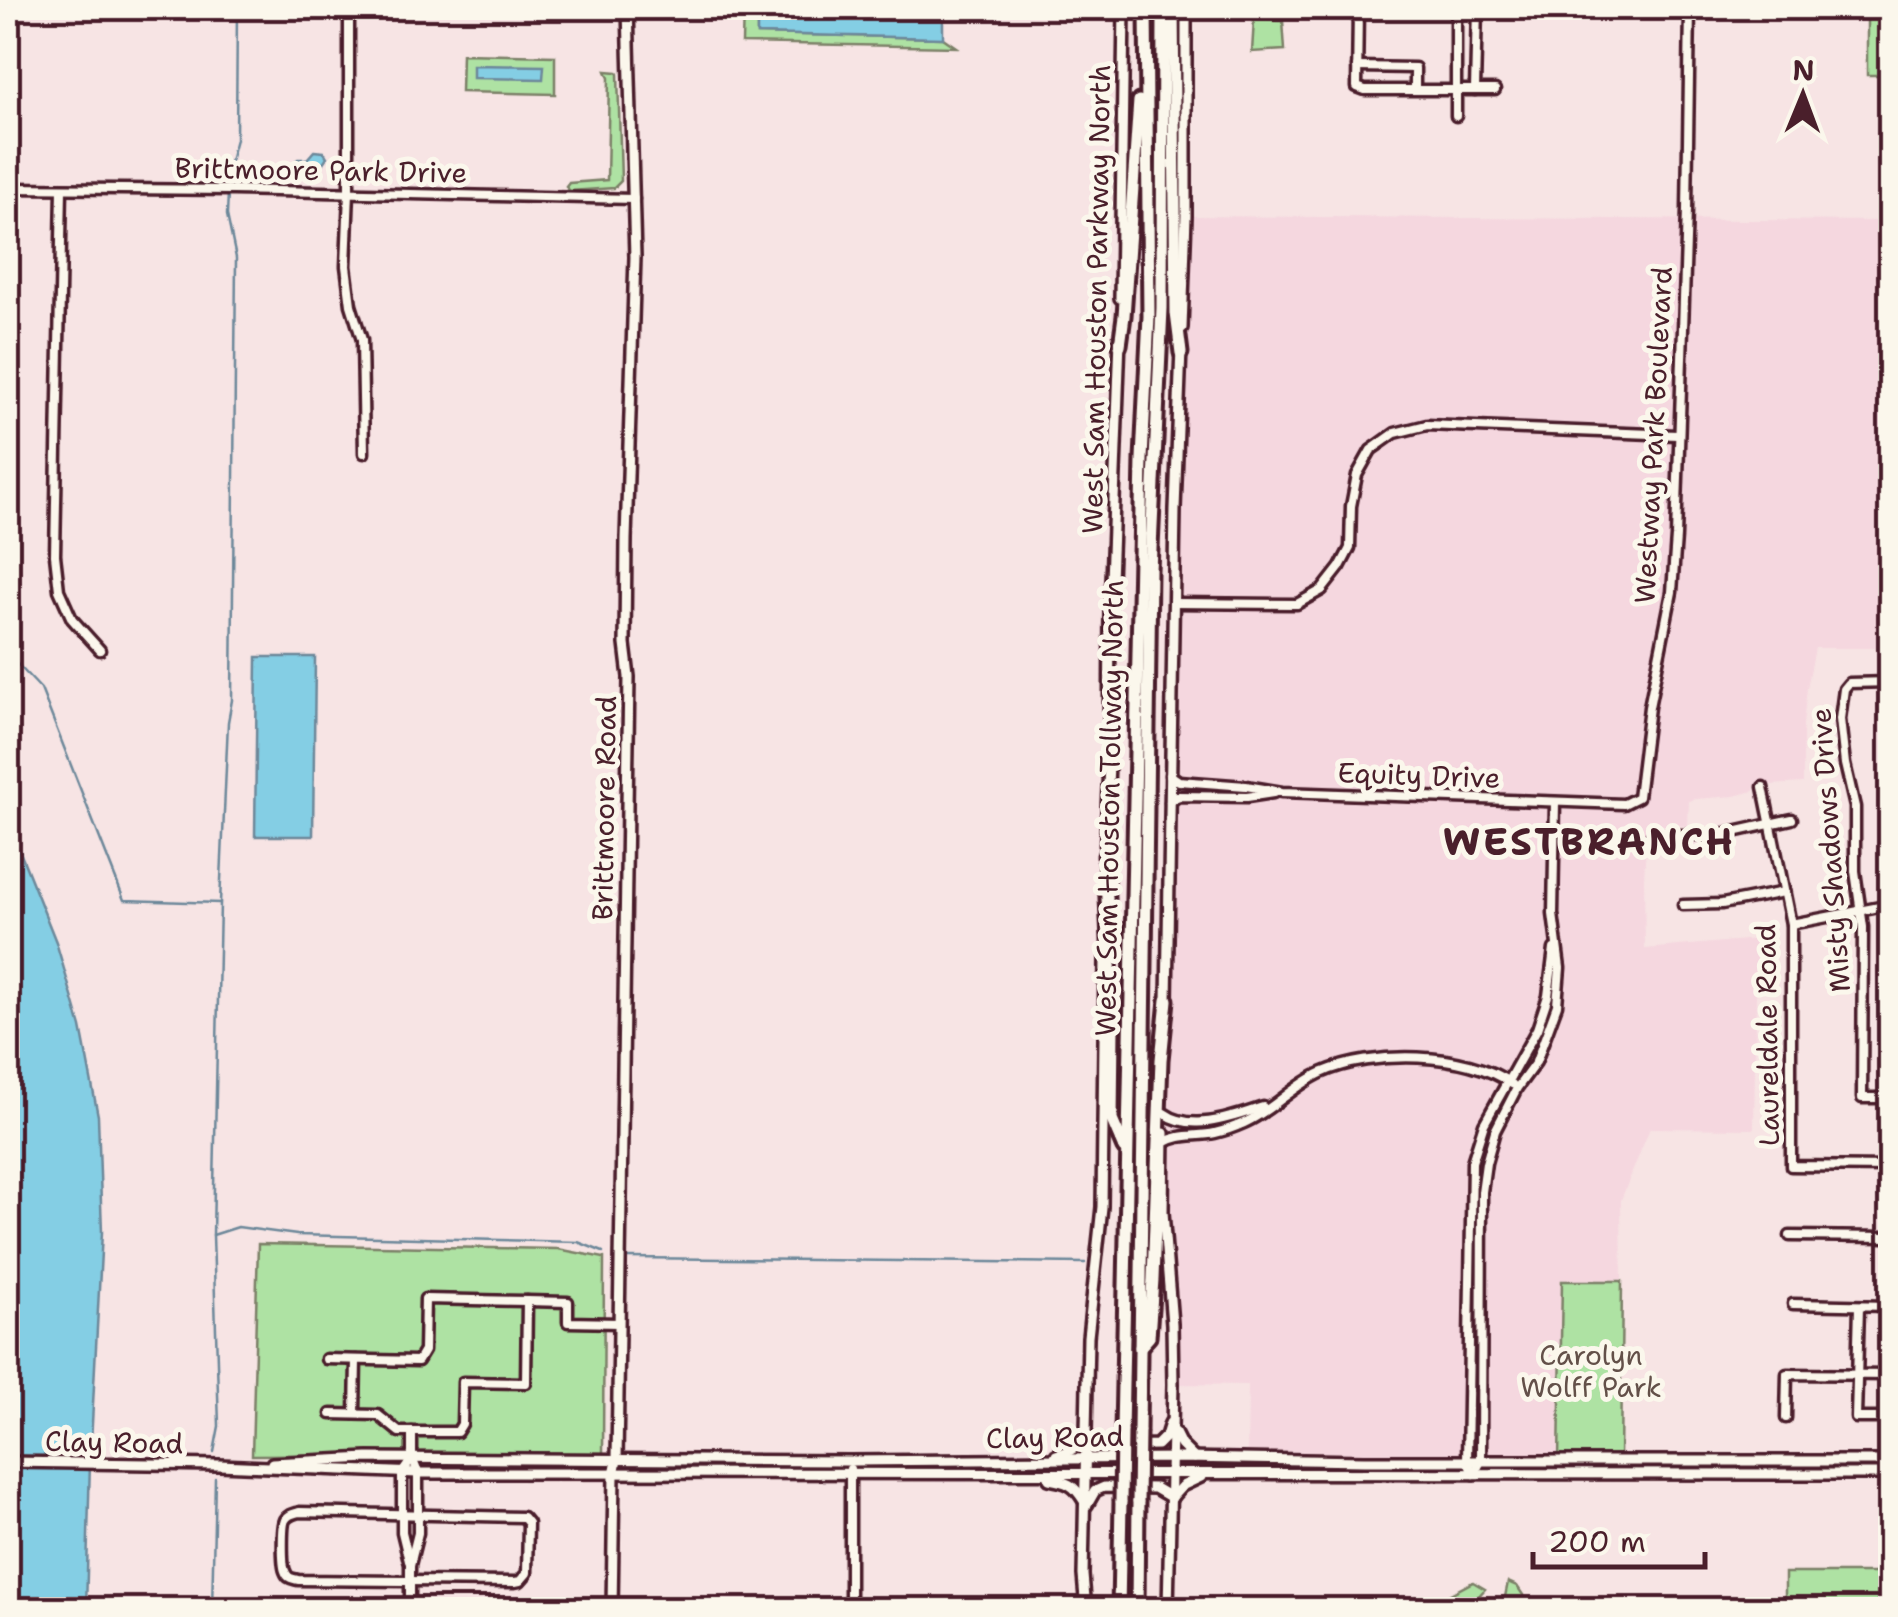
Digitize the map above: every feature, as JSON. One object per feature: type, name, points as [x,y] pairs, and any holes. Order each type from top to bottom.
[{"type":"highway","name":"West Sam Houston Tollway North","points":[[1119,1610],[1126,1153],[1148,316],[1146,8]]},
{"type":"highway","name":"West Sam Houston Tollway North","points":[[1137,1610],[1150,570],[1162,308],[1163,8]]},
{"type":"highway","points":[[1173,8],[1176,313],[1181,353]]},
{"type":"highway","points":[[1120,345],[1139,89],[1145,84]]},
{"type":"highway","points":[[1105,855],[1113,1026],[1112,1120],[1126,1153]]},
{"type":"highway","points":[[1140,1347],[1149,1337],[1160,1060],[1167,1000]]},
{"type":"main road","name":"Brittmoore Road","points":[[612,1610],[614,1474],[618,1460],[629,677],[625,644],[626,550],[634,335],[628,8]]},
{"type":"main road","name":"West Sam Houston Parkway North","points":[[1086,1610],[1083,1575],[1088,1337],[1102,1195],[1105,855],[1120,345],[1124,8]]},
{"type":"main road","points":[[1168,1610],[1174,1428],[1172,1324],[1163,1212],[1164,1113],[1186,199],[1186,8]]},
{"type":"main road","points":[[1039,1458],[1061,1454],[1085,1438],[1103,1446],[1156,1445],[1166,1436],[1173,1415]]},
{"type":"main road","points":[[1174,1428],[1180,1445],[1194,1458]]},
{"type":"main road","name":"Clay Road","points":[[219,1465],[368,1458],[1890,1461]]},
{"type":"main road","points":[[503,1473],[504,1459]]},
{"type":"main road","points":[[730,1460],[732,1474]]},
{"type":"main road","points":[[960,1460],[960,1475]]},
{"type":"main road","points":[[1272,1460],[1272,1473]]},
{"type":"main road","points":[[1364,1461],[1364,1474]]},
{"type":"main road","points":[[1628,1461],[1628,1474]]},
{"type":"main road","points":[[1710,1461],[1711,1474]]},
{"type":"main road","points":[[1802,1461],[1802,1474]]},
{"type":"main road","name":"Clay Road","points":[[8,1462],[402,1473],[1890,1474]]},
{"type":"main road","points":[[1026,1475],[1068,1482],[1076,1487],[1084,1506]]},
{"type":"main road","points":[[1172,1498],[1182,1486],[1210,1475]]},
{"type":"main road","points":[[1084,1506],[1098,1488],[1156,1488],[1172,1498]]},
{"type":"street","points":[[349,8],[346,281],[362,340],[364,453]]},
{"type":"street","points":[[1358,8],[1357,87],[1495,90]]},
{"type":"street","points":[[1456,8],[1456,116]]},
{"type":"street","points":[[1475,90],[1476,8]]},
{"type":"street","name":"Westway Park Boulevard","points":[[1555,802],[1624,804],[1638,797],[1651,693],[1672,592],[1676,537],[1690,8]]},
{"type":"street","points":[[1357,67],[1415,68],[1415,90]]},
{"type":"street","name":"Brittmoore Park Drive","points":[[8,188],[634,199]]},
{"type":"street","points":[[62,189],[55,555],[59,590],[72,620],[100,650]]},
{"type":"street","points":[[1174,603],[1296,604],[1322,590],[1350,548],[1356,475],[1371,450],[1395,433],[1427,425],[1678,435]]},
{"type":"street","name":"Misty Shadows Drive","points":[[1890,682],[1849,684],[1841,701],[1842,741],[1856,808],[1855,871],[1863,927],[1862,1098],[1890,1098]]},
{"type":"street","name":"Equity Drive","points":[[1170,775],[1178,781],[1282,792],[1555,802]]},
{"type":"street","name":"Laureldale Road","points":[[1763,787],[1792,924],[1792,1166],[1890,1167]]},
{"type":"street","name":"Equity Drive","points":[[1170,802],[1178,796],[1247,797],[1282,792]]},
{"type":"street","points":[[1474,1474],[1481,1461],[1482,1192],[1486,1163],[1494,1131],[1536,1062],[1557,1004],[1560,968],[1553,914],[1555,802]]},
{"type":"street","points":[[1652,834],[1720,835],[1792,819]]},
{"type":"street","points":[[1683,904],[1722,904],[1784,892]]},
{"type":"street","points":[[1792,924],[1890,905]]},
{"type":"street","points":[[1474,1474],[1467,1461],[1472,1162],[1484,1124],[1538,1029],[1548,996],[1556,940]]},
{"type":"street","points":[[1164,1143],[1175,1136],[1218,1133],[1248,1122],[1320,1074],[1366,1059],[1461,1061],[1517,1088]]},
{"type":"street","points":[[1164,1113],[1176,1122],[1192,1122],[1215,1120],[1272,1104]]},
{"type":"street","points":[[1790,1236],[1890,1237]]},
{"type":"street","points":[[326,1359],[418,1361],[424,1351],[425,1299],[568,1302],[568,1322],[620,1322]]},
{"type":"street","points":[[331,1414],[378,1415],[396,1430],[460,1431],[463,1382],[526,1382],[528,1301]]},
{"type":"street","points":[[1793,1304],[1890,1306]]},
{"type":"street","points":[[1859,1306],[1856,1418],[1890,1418]]},
{"type":"street","points":[[355,1414],[356,1360]]},
{"type":"street","points":[[1786,1418],[1787,1374],[1890,1375]]},
{"type":"street","points":[[410,1565],[418,1533],[418,1473],[412,1458],[412,1432]]},
{"type":"street","points":[[410,1610],[410,1565],[402,1532],[402,1473],[412,1458]]},
{"type":"street","points":[[850,1461],[850,1610]]},
{"type":"street","points":[[294,1513],[418,1513],[523,1517],[528,1523],[527,1573],[520,1581],[298,1580],[285,1573],[283,1524],[294,1513]]},
{"type":"shaded area","points":[[1186,216],[1890,221],[1890,648],[1815,648],[1803,725],[1803,783],[1755,786],[1754,791],[1735,796],[1696,799],[1689,801],[1688,826],[1647,825],[1645,949],[1757,939],[1754,1129],[1650,1128],[1621,1200],[1622,1281],[1562,1281],[1559,1461],[1247,1458],[1248,1385],[1174,1384],[1166,1267],[1164,1113]]},
{"type":"green space","points":[[743,8],[757,8],[757,34],[943,38],[956,47],[742,43]]},
{"type":"green space","points":[[1867,8],[1890,8],[1890,75],[1867,75]]},
{"type":"green space","points":[[1254,20],[1283,21],[1285,50],[1252,52]]},
{"type":"green space","points":[[462,54],[555,56],[555,94],[461,92]]},
{"type":"green space","points":[[606,71],[618,74],[621,181],[614,188],[570,191],[566,187],[569,183],[607,180]]},
{"type":"green space","points":[[258,1244],[558,1249],[604,1258],[603,1453],[252,1455]]},
{"type":"green space","name":"Carolyn Wolff Park","points":[[1562,1281],[1622,1281],[1620,1461],[1559,1461]]},
{"type":"green space","points":[[1887,1484],[1890,1609],[1785,1609],[1785,1573],[1887,1573]]},
{"type":"green space","points":[[1473,1582],[1485,1589],[1477,1598],[1494,1605],[1504,1602],[1508,1582],[1517,1586],[1529,1604],[1551,1609],[1449,1609],[1448,1602],[1428,1609],[1412,1609],[1412,1605],[1439,1600]]},
{"type":"water","points":[[757,8],[943,8],[943,38],[757,34]]},
{"type":"water","points":[[473,65],[544,66],[543,79],[473,78]]},
{"type":"water","points":[[314,151],[324,152],[327,157],[310,176],[294,162],[307,159]]},
{"type":"water","points":[[257,657],[315,657],[313,836],[255,836]]},
{"type":"water","points":[[8,822],[56,942],[81,1027],[98,1116],[102,1232],[86,1609],[8,1609]]},
{"type":"waterway","points":[[228,185],[236,139],[237,8]]},
{"type":"waterway","points":[[214,1452],[219,1426],[213,1235],[220,903],[232,700],[236,258],[227,215],[228,193]]},
{"type":"waterway","points":[[8,654],[41,689],[124,900],[220,903]]},
{"type":"waterway","points":[[213,1235],[238,1227],[297,1235],[578,1242],[603,1252]]},
{"type":"waterway","points":[[628,1258],[1085,1263]]},
{"type":"waterway","points":[[212,1610],[215,1478]]},
{"type":"district","name":"WESTBRANCH","points":[[1589,841]]}]
